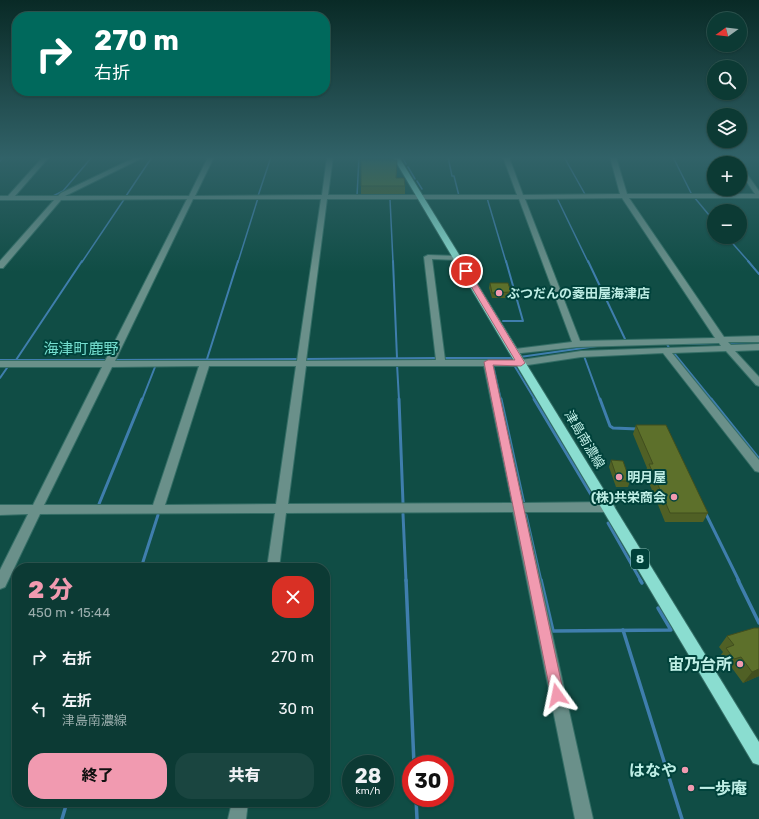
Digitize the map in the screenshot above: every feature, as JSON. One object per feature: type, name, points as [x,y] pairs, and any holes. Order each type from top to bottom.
[{"type":"main road","name":"津島南濃線","points":[[420,197],[759,757]]},
{"type":"street","points":[[0,266],[61,195]]},
{"type":"street","points":[[520,196],[577,344]]},
{"type":"street","points":[[624,196],[724,344],[759,383]]},
{"type":"street","points":[[0,198],[759,196]]},
{"type":"street","points":[[0,583],[192,197]]},
{"type":"street","points":[[274,563],[324,197]]},
{"type":"street","points":[[441,360],[428,258],[457,258]]},
{"type":"street","points":[[5,365],[110,361],[205,363],[302,360],[441,360],[488,362],[518,358],[665,350],[759,339]]},
{"type":"street","points":[[518,358],[577,344],[724,344],[759,347]]},
{"type":"street","points":[[665,350],[759,468]]},
{"type":"street","points":[[488,362],[584,819]]},
{"type":"street","points":[[157,510],[205,363]]},
{"type":"street","points":[[0,510],[608,507]]},
{"type":"street","points":[[237,819],[239,807]]},
{"type":"building","points":[[490,283],[508,283],[511,292],[492,293]]},
{"type":"building","name":"(株)共栄商会","points":[[636,425],[666,425],[708,513],[670,513],[649,464],[653,464]]},
{"type":"building","points":[[611,460],[623,461],[630,481],[618,481]]},
{"type":"building","points":[[754,628],[759,628],[759,669],[752,672],[741,657],[734,659],[726,648],[734,645],[727,636]]},
{"type":"waterway","points":[[15,196],[55,195]]},
{"type":"waterway","points":[[0,196],[9,196]]},
{"type":"waterway","points":[[694,197],[707,213]]},
{"type":"waterway","points":[[82,262],[125,198]]},
{"type":"waterway","points":[[238,262],[258,198]]},
{"type":"waterway","points":[[487,198],[506,262]]},
{"type":"waterway","points":[[557,198],[588,262]]},
{"type":"waterway","points":[[390,199],[393,262]]},
{"type":"waterway","points":[[733,244],[749,262]]},
{"type":"waterway","points":[[16,360],[82,261]]},
{"type":"waterway","points":[[207,359],[238,261]]},
{"type":"waterway","points":[[393,261],[397,358]]},
{"type":"waterway","points":[[503,321],[523,321],[506,261]]},
{"type":"waterway","points":[[588,261],[625,339]]},
{"type":"waterway","points":[[748,261],[759,274]]},
{"type":"waterway","points":[[680,344],[759,342]]},
{"type":"waterway","points":[[667,344],[669,348]]},
{"type":"waterway","points":[[520,357],[597,346]]},
{"type":"waterway","points":[[673,352],[712,400]]},
{"type":"waterway","points":[[584,356],[600,400]]},
{"type":"waterway","points":[[304,359],[437,358]]},
{"type":"waterway","points":[[442,358],[515,358]]},
{"type":"waterway","points":[[112,360],[299,359]]},
{"type":"waterway","points":[[0,360],[16,360]]},
{"type":"waterway","points":[[16,360],[107,360]]},
{"type":"waterway","points":[[397,364],[399,400]]},
{"type":"waterway","points":[[0,378],[9,365]]},
{"type":"waterway","points":[[493,365],[501,400]]},
{"type":"waterway","points":[[514,365],[535,400]]},
{"type":"waterway","points":[[142,400],[155,367]]},
{"type":"waterway","points":[[99,504],[142,399]]},
{"type":"waterway","points":[[399,399],[403,503]]},
{"type":"waterway","points":[[501,399],[524,504]]},
{"type":"waterway","points":[[534,399],[593,498]]},
{"type":"waterway","points":[[600,399],[610,426],[613,428],[638,429]]},
{"type":"waterway","points":[[711,399],[759,459]]},
{"type":"waterway","points":[[403,514],[406,581]]},
{"type":"waterway","points":[[706,514],[739,581]]},
{"type":"waterway","points":[[143,563],[158,515]]},
{"type":"waterway","points":[[526,515],[541,581]]},
{"type":"waterway","points":[[608,523],[641,581]]},
{"type":"waterway","points":[[406,580],[414,755]]},
{"type":"waterway","points":[[541,580],[553,631],[623,630]]},
{"type":"waterway","points":[[738,580],[759,623]]},
{"type":"waterway","points":[[623,630],[671,630],[658,608]]},
{"type":"waterway","points":[[623,630],[682,819]]},
{"type":"waterway","points":[[62,819],[66,807]]},
{"type":"waterway","points":[[416,807],[417,819]]},
{"type":"place","name":"ぶつだんの菱田屋海津店","points":[[499,293]]},
{"type":"place","name":"明月屋","points":[[619,477]]},
{"type":"place","name":"(株)共栄商会","points":[[674,497]]},
{"type":"place","name":"宙乃台所","points":[[740,664]]},
{"type":"place","name":"はなや","points":[[685,770]]},
{"type":"place","name":"一歩庵","points":[[691,788]]},
{"type":"district","name":"海津町鹿野","points":[[81,349]]},
{"type":"route","points":[[466,271],[521,363],[488,362],[557,695]]}]
